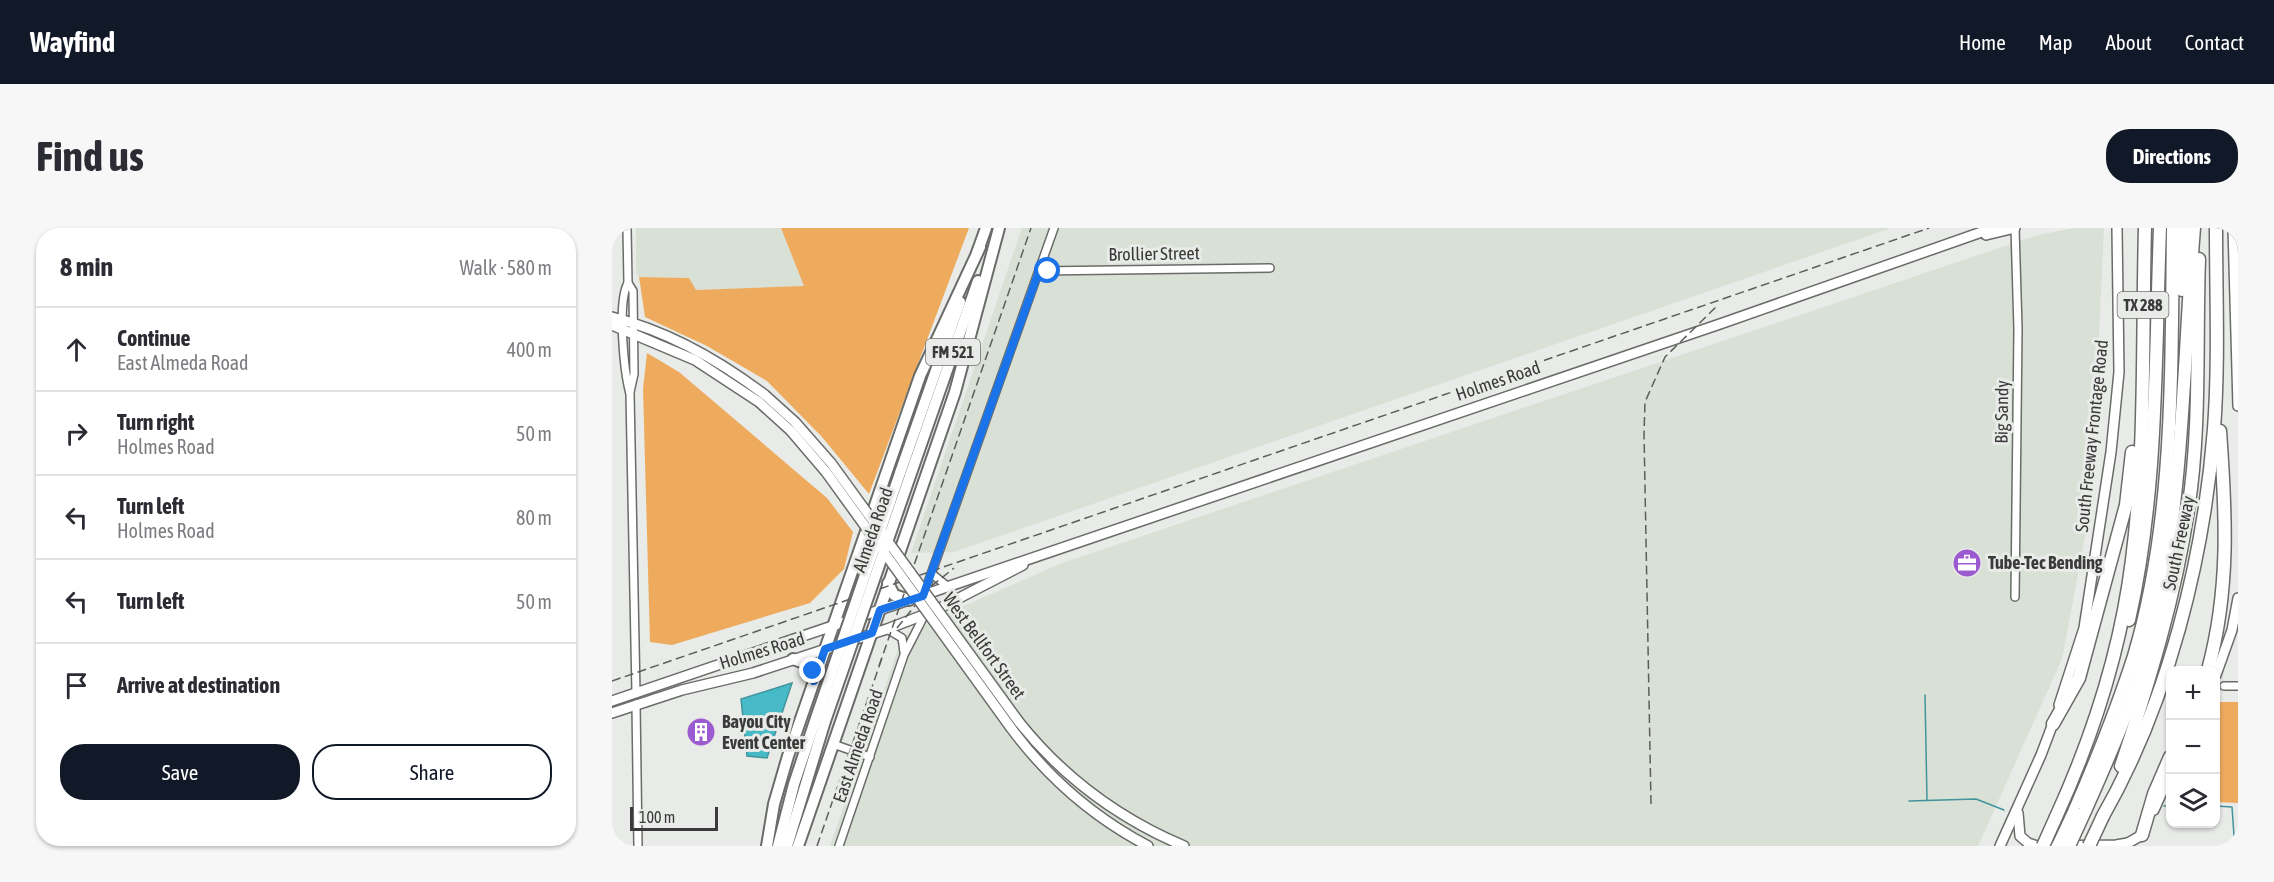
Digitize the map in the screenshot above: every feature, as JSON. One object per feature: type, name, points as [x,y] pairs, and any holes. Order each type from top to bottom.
[{"type":"highway","name":"TX 288","points":[[2043,846],[2081,759],[2116,645],[2132,560],[2139,462],[2145,228]]},
{"type":"highway","points":[[2160,228],[2168,449]]},
{"type":"highway","points":[[2081,759],[2098,731],[2123,648],[2142,564],[2150,460],[2160,228]]},
{"type":"highway","points":[[2069,846],[2134,655],[2153,567],[2168,449],[2173,228]]},
{"type":"highway","points":[[2179,438],[2183,228]]},
{"type":"highway","points":[[2058,846],[2079,812],[2138,678],[2152,633],[2168,550],[2185,390],[2194,228]]},
{"type":"highway","points":[[2106,812],[2153,664],[2180,562],[2189,508],[2195,436],[2200,228]]},
{"type":"highway","name":"South Freeway","points":[[2089,846],[2148,720],[2186,599],[2208,493],[2216,382],[2216,228]]},
{"type":"highway","points":[[2053,724],[2079,678],[2114,553],[2126,505],[2141,382]]},
{"type":"highway","points":[[2209,666],[2216,639],[2225,581],[2225,507],[2216,382]]},
{"type":"highway","points":[[2139,841],[2154,794],[2166,766]]},
{"type":"main road","name":"Almeda Road","points":[[778,846],[794,784],[820,720],[987,228]]},
{"type":"main road","name":"Almeda Road","points":[[905,475],[999,228]]},
{"type":"main road","points":[[798,846],[962,369],[999,228]]},
{"type":"main road","name":"Holmes Road","points":[[612,701],[1993,228]]},
{"type":"main road","name":"Holmes Road","points":[[1957,242],[2015,228]]},
{"type":"main road","name":"South Freeway Frontage Road","points":[[2000,846],[2053,724],[2084,627],[2111,452],[2120,372],[2117,228]]},
{"type":"main road","points":[[2233,228],[2238,406]]},
{"type":"main road","points":[[767,846],[779,784],[881,488],[929,355],[980,247]]},
{"type":"main road","name":"West Bellfort Street","points":[[612,317],[628,326],[705,354],[795,422],[831,463],[1036,758],[1073,795],[1106,822],[1148,846]]},
{"type":"main road","name":"West Bellfort Street","points":[[612,325],[628,326]]},
{"type":"main road","points":[[881,488],[917,500]]},
{"type":"main road","name":"Holmes Road","points":[[612,712],[682,690],[753,673],[926,615],[1050,552]]},
{"type":"main road","points":[[888,583],[890,590],[897,597],[909,600]]},
{"type":"main road","points":[[2219,666],[2232,630],[2238,598]]},
{"type":"main road","points":[[793,659],[807,664],[814,681]]},
{"type":"main road","points":[[814,681],[824,673],[837,673],[849,684],[851,695]]},
{"type":"main road","points":[[636,704],[644,695],[667,687],[669,681]]},
{"type":"main road","points":[[612,708],[630,700],[636,693]]},
{"type":"main road","name":"Almeda Road","points":[[787,846],[820,720]]},
{"type":"main road","name":"West Bellfort Street","points":[[1015,725],[1097,797],[1137,823],[1184,846]]},
{"type":"main road","points":[[2020,804],[2016,818],[2020,836],[2032,845],[2116,845],[2139,841],[2166,783]]},
{"type":"street","points":[[627,228],[628,283],[624,291],[628,326],[625,374],[630,394],[636,693]]},
{"type":"street","points":[[923,596],[1054,228]]},
{"type":"street","name":"Big Sandy","points":[[2014,597],[2018,329],[2015,228]]},
{"type":"street","name":"Brollier Street","points":[[1039,271],[1270,268]]},
{"type":"street","points":[[932,574],[947,586]]},
{"type":"street","name":"East Almeda Road","points":[[839,846],[904,656],[918,623],[926,615]]},
{"type":"street","points":[[887,629],[902,638],[904,656]]},
{"type":"street","points":[[2224,686],[2238,686]]},
{"type":"street","points":[[636,704],[638,846]]},
{"type":"street","points":[[833,744],[870,757]]},
{"type":"shaded area","points":[[636,228],[781,228],[805,287],[695,290],[689,278],[639,277],[636,273]]},
{"type":"shaded area","points":[[781,228],[969,228],[869,494],[822,437],[767,381],[707,346],[645,317],[639,277],[689,278],[696,290],[804,286]]},
{"type":"shaded area","points":[[1022,228],[1891,228],[954,552],[911,553]]},
{"type":"shaded area","points":[[2075,228],[2104,228],[2091,505],[2062,659],[1978,846],[830,846],[902,637],[957,609],[1062,563],[2038,235]]},
{"type":"shaded area","points":[[647,353],[679,372],[827,498],[853,532],[844,569],[810,603],[672,645],[650,642],[643,389]]},
{"type":"shaded area","points":[[2220,702],[2238,702],[2238,803],[2220,802]]},
{"type":"water","points":[[792,683],[767,758],[747,756],[741,699]]},
{"type":"waterway","points":[[1925,695],[1927,800]]},
{"type":"waterway","points":[[1909,801],[1976,799],[2004,810]]},
{"type":"waterway","points":[[2220,806],[2232,807],[2234,836]]},
{"type":"railway","points":[[879,666],[1031,228]]},
{"type":"railway","points":[[612,681],[1929,228]]},
{"type":"railway","points":[[1651,804],[1645,402],[1665,357],[1717,306]]},
{"type":"railway","points":[[897,628],[929,588],[954,568]]},
{"type":"railway","points":[[817,846],[882,658]]},
{"type":"place","name":"Tube-Tec Bending","points":[[1967,563]]},
{"type":"place","name":"Bayou City Event Center","points":[[701,732]]},
{"type":"route","points":[[813,671],[814,681],[825,649],[872,633],[880,610],[923,596],[1039,271],[1048,271]]}]
